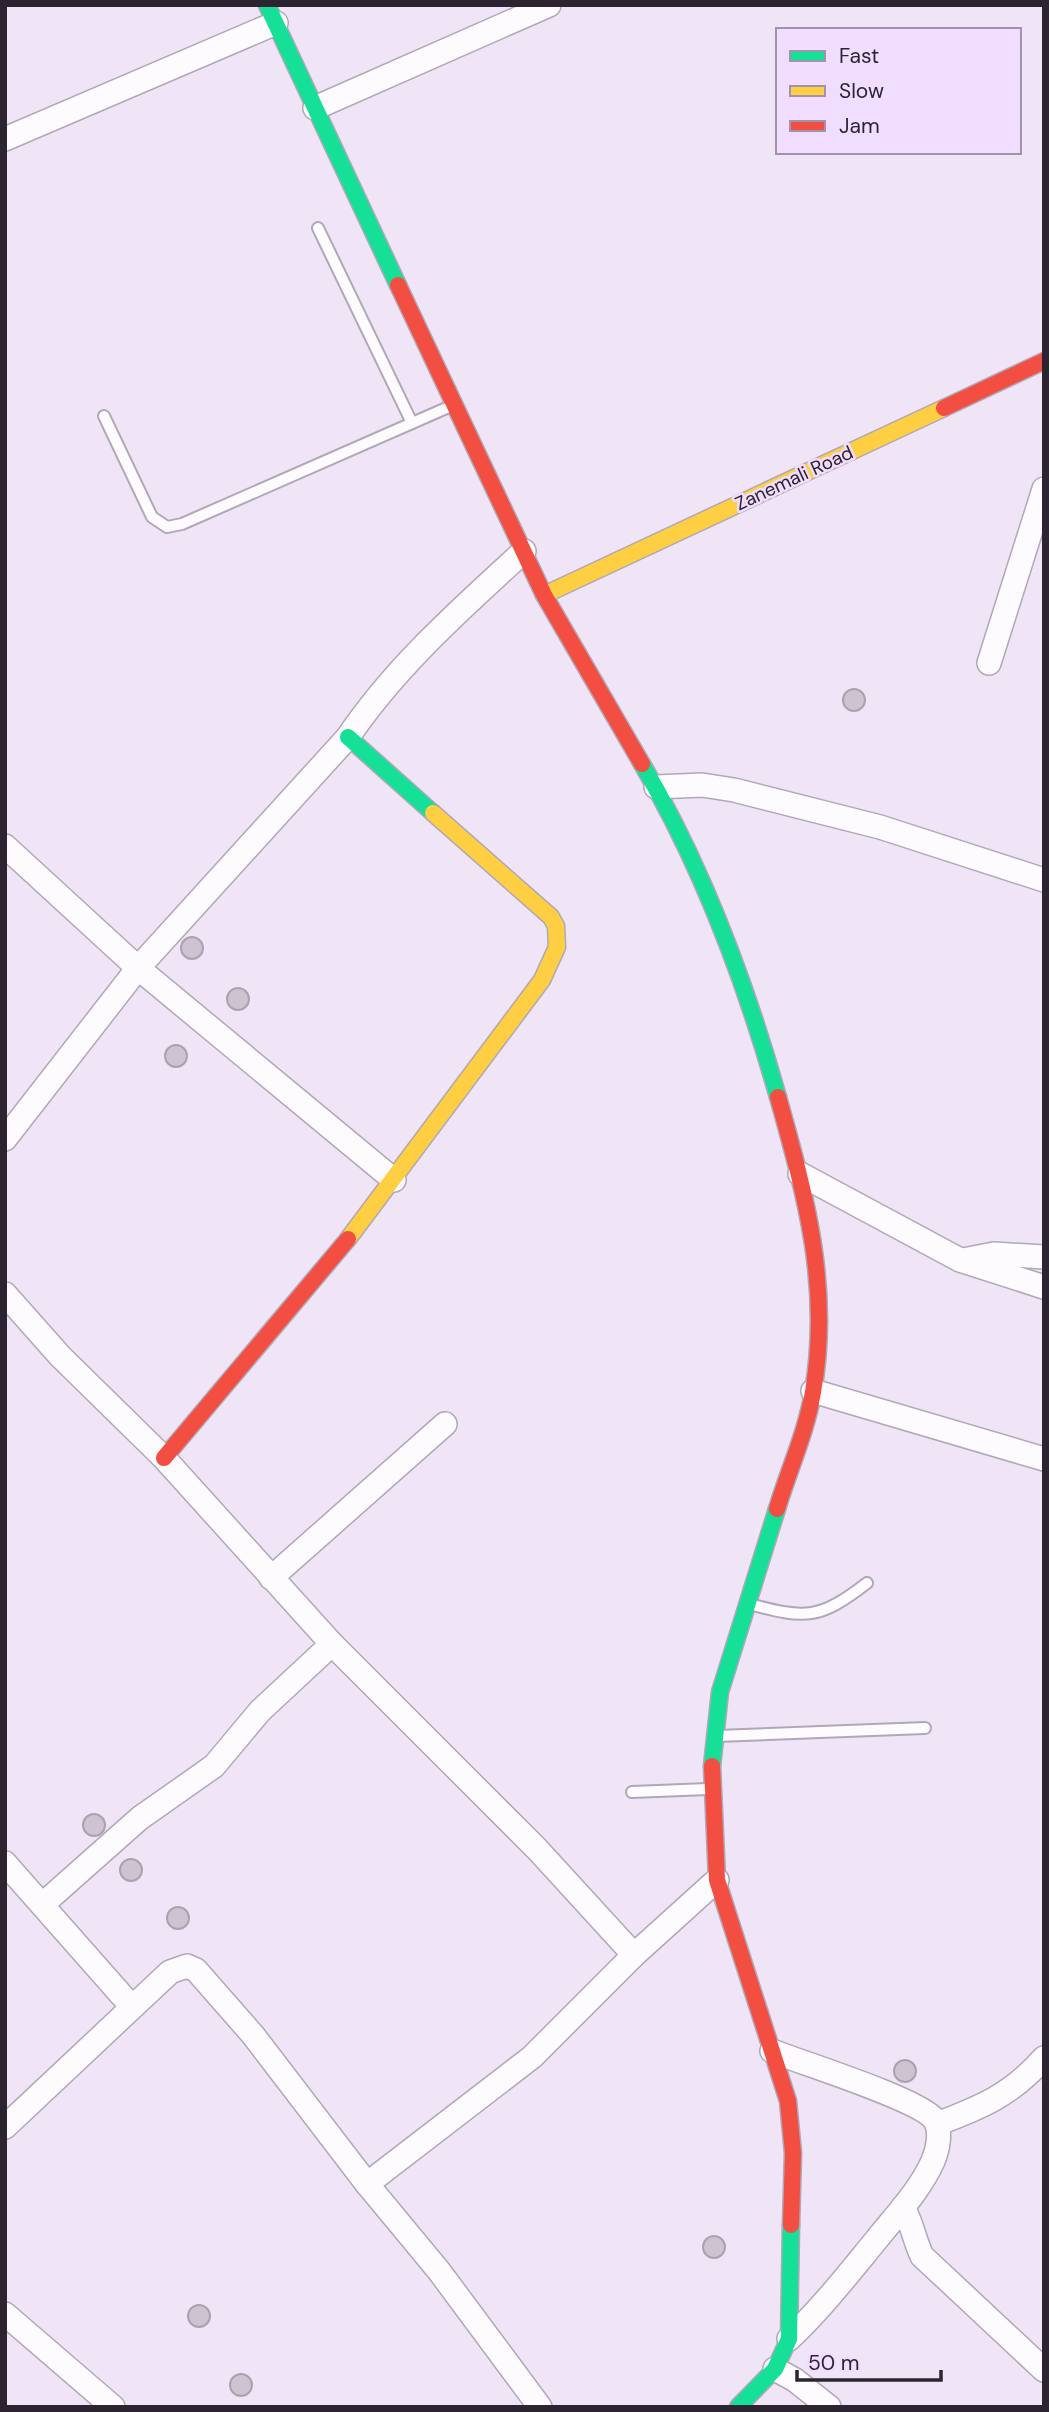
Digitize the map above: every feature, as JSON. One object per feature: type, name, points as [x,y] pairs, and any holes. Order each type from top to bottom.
[{"type":"street","points":[[315,108],[549,5]]},
{"type":"street","points":[[5,139],[271,14],[544,595],[656,787],[713,911],[752,1006],[800,1174],[818,1269],[819,1336],[813,1391],[801,1443],[779,1501],[720,1692],[711,1788],[717,1880],[788,2101],[793,2153],[793,2268],[789,2339]]},
{"type":"street","name":"Zanemali Road","points":[[544,595],[1044,361]]},
{"type":"street","points":[[989,663],[1044,489]]},
{"type":"street","points":[[5,1139],[138,968],[348,737],[387,685],[524,551]]},
{"type":"street","points":[[164,1458],[326,1268],[530,998],[553,957],[558,928],[551,917],[348,737]]},
{"type":"street","points":[[656,787],[702,785],[734,790],[880,827],[1044,880]]},
{"type":"street","points":[[5,846],[138,968],[394,1180]]},
{"type":"street","points":[[800,1174],[960,1260],[1044,1287]]},
{"type":"street","points":[[960,1260],[994,1254],[1044,1257]]},
{"type":"street","points":[[5,1294],[60,1356],[164,1458],[332,1644],[537,1849],[634,1955]]},
{"type":"street","points":[[813,1391],[1044,1459]]},
{"type":"street","points":[[271,1578],[445,1424]]},
{"type":"street","points":[[43,1904],[141,1818],[214,1766],[260,1711],[332,1644]]},
{"type":"street","points":[[5,1863],[132,2007]]},
{"type":"street","points":[[367,2184],[531,2057],[634,1955],[717,1880]]},
{"type":"street","points":[[5,2127],[132,2007],[177,1968],[187,1966],[205,1976],[367,2184],[439,2271],[540,2407]]},
{"type":"street","points":[[738,2407],[775,2369],[789,2339],[903,2207],[933,2160],[937,2147],[937,2124],[925,2112],[876,2090],[772,2051]]},
{"type":"street","points":[[937,2124],[999,2099],[1027,2077],[1044,2058]]},
{"type":"street","points":[[903,2207],[913,2225],[912,2235],[922,2256],[1023,2347],[1044,2370]]},
{"type":"street","points":[[5,2314],[113,2407]]},
{"type":"street","points":[[775,2369],[795,2380],[829,2407]]},
{"type":"lane","points":[[318,228],[412,423]]},
{"type":"lane","points":[[104,416],[152,517],[167,527],[182,524],[453,405]]},
{"type":"lane","points":[[746,1604],[783,1613],[812,1615],[837,1606],[867,1583]]},
{"type":"lane","points":[[714,1736],[925,1728]]},
{"type":"lane","points":[[632,1792],[711,1788]]},
{"type":"building","points":[[854,689],[862,692],[865,700],[862,708],[854,711],[846,708],[843,700],[846,692]]},
{"type":"building","points":[[192,937],[200,940],[203,948],[200,956],[192,959],[184,956],[181,948],[184,940]]},
{"type":"building","points":[[238,988],[246,991],[249,999],[246,1007],[238,1010],[230,1007],[227,999],[230,991]]},
{"type":"building","points":[[176,1045],[184,1048],[187,1056],[184,1064],[176,1067],[168,1064],[165,1056],[168,1048]]},
{"type":"building","points":[[94,1814],[102,1817],[105,1825],[102,1833],[94,1836],[86,1833],[83,1825],[86,1817]]},
{"type":"building","points":[[131,1859],[139,1862],[142,1870],[139,1878],[131,1881],[123,1878],[120,1870],[123,1862]]},
{"type":"building","points":[[178,1907],[186,1910],[189,1918],[186,1926],[178,1929],[170,1926],[167,1918],[170,1910]]},
{"type":"building","points":[[905,2060],[913,2063],[916,2071],[913,2079],[905,2082],[897,2079],[894,2071],[897,2063]]},
{"type":"building","points":[[714,2236],[722,2239],[725,2247],[722,2255],[714,2258],[706,2255],[703,2247],[706,2239]]},
{"type":"building","points":[[199,2305],[207,2308],[210,2316],[207,2324],[199,2327],[191,2324],[188,2316],[191,2308]]},
{"type":"building","points":[[241,2374],[249,2377],[252,2385],[249,2393],[241,2396],[233,2393],[230,2385],[233,2377]]},
{"type":"traffic: fast","points":[[267,5],[398,285]]},
{"type":"traffic: fast","points":[[348,737],[433,813]]},
{"type":"traffic: fast","points":[[642,764],[703,884],[737,969],[778,1097]]},
{"type":"traffic: fast","points":[[712,1766],[720,1692],[777,1509]]},
{"type":"traffic: fast","points":[[738,2407],[775,2369],[789,2339],[791,2225]]},
{"type":"traffic: slow","points":[[544,595],[944,408]]},
{"type":"traffic: slow","points":[[348,1239],[542,980],[557,947],[556,926],[551,917],[433,813]]},
{"type":"traffic: jam","points":[[398,285],[544,595],[642,764]]},
{"type":"traffic: jam","points":[[944,408],[1044,361]]},
{"type":"traffic: jam","points":[[777,1509],[810,1407],[818,1353],[819,1316],[813,1243],[798,1171],[778,1097]]},
{"type":"traffic: jam","points":[[164,1458],[348,1239]]},
{"type":"traffic: jam","points":[[712,1766],[717,1880],[788,2101],[793,2153],[791,2225]]}]
